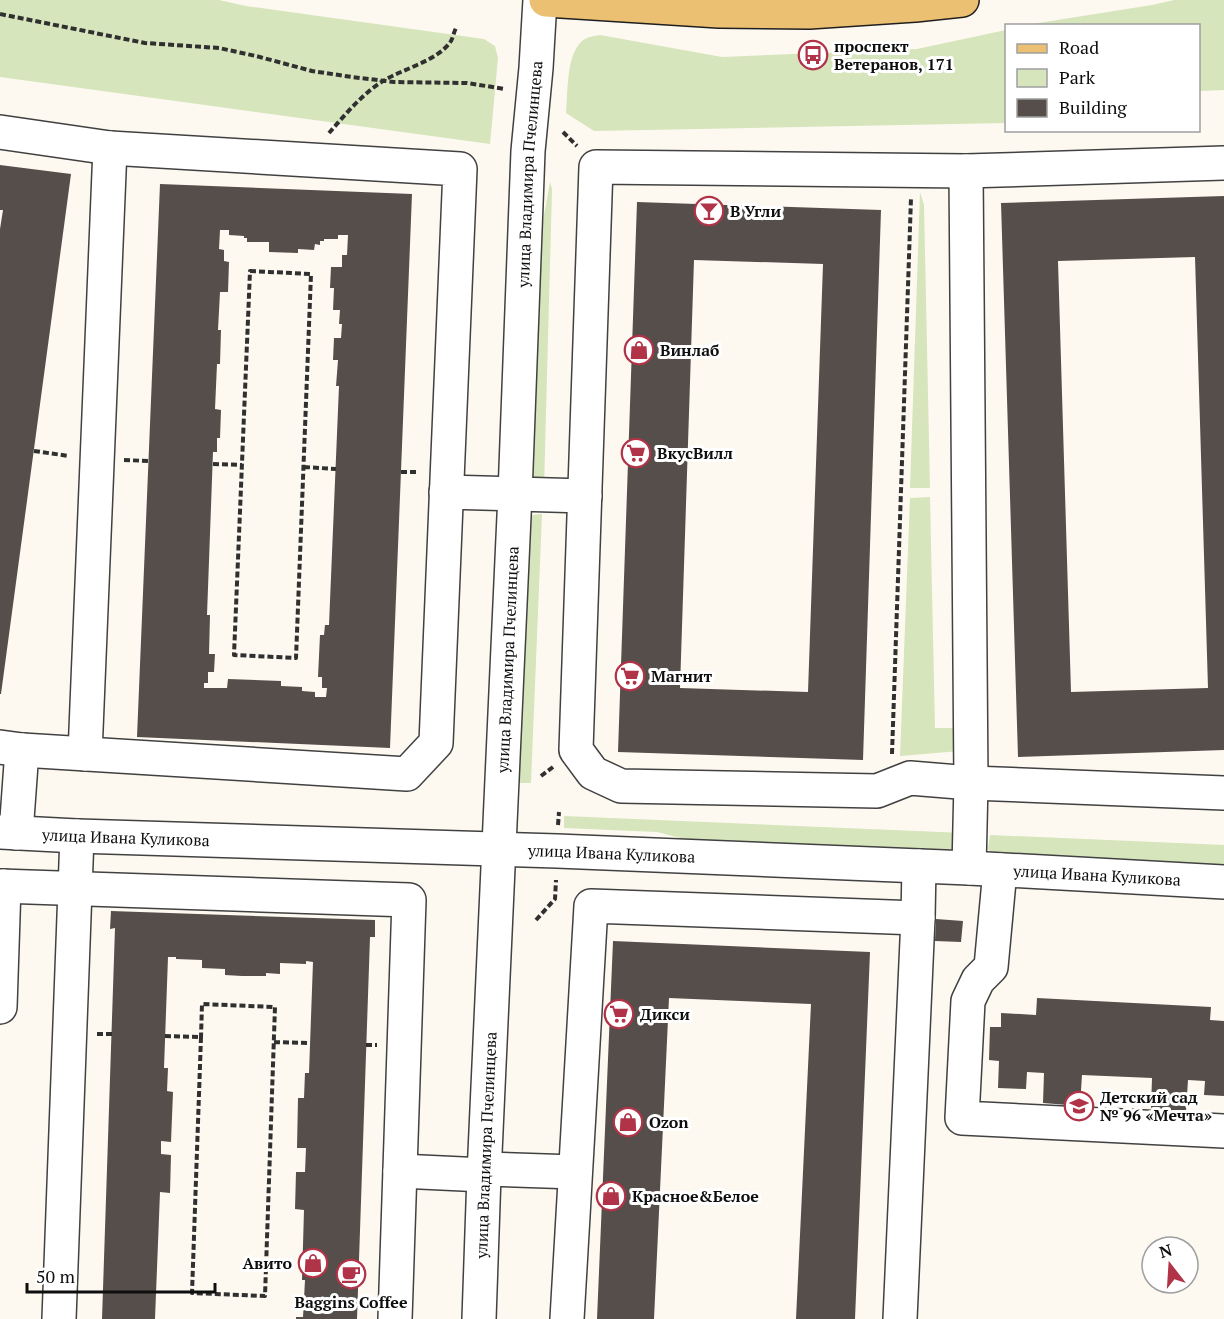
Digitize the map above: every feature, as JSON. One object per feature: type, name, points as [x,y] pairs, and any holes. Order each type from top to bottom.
[{"type":"main road","points":[[546,0],[719,11],[809,12],[962,0]]},
{"type":"street","name":"улица Владимира Пчелинцева","points":[[479,1319],[528,151],[540,0]]},
{"type":"street","points":[[0,132],[110,148],[460,169],[436,743],[407,774],[11,748],[8,832]]},
{"type":"street","points":[[85,754],[110,148]]},
{"type":"street","points":[[1224,163],[966,171],[596,167],[576,750],[593,773],[621,786],[877,791],[910,778],[971,783],[1224,794]]},
{"type":"street","points":[[966,171],[971,783],[984,869],[991,967],[978,980],[968,1000],[962,1118],[1224,1131]]},
{"type":"street","points":[[446,492],[585,496]]},
{"type":"street","name":"улица Ивана Куликова","points":[[8,832],[919,866],[1224,882]]},
{"type":"street","points":[[59,1319],[76,836]]},
{"type":"street","points":[[900,1319],[919,866]]},
{"type":"street","points":[[0,1007],[2,886],[409,900],[396,1319]]},
{"type":"street","points":[[567,1319],[591,906],[918,918]]},
{"type":"street","points":[[400,1171],[575,1172]]},
{"type":"path","points":[[0,14],[145,44],[219,48],[312,71],[383,81],[467,83],[505,89]]},
{"type":"path","points":[[304,160],[351,108],[383,81],[417,66],[441,51],[451,41],[456,28]]},
{"type":"path","points":[[891,785],[912,170]]},
{"type":"path","points":[[250,271],[311,274],[296,657],[234,656],[242,465],[250,271]]},
{"type":"path","points":[[34,451],[97,459]]},
{"type":"path","points":[[213,464],[242,465]]},
{"type":"path","points":[[303,467],[336,469]]},
{"type":"path","points":[[536,920],[555,899]]},
{"type":"path","points":[[202,1004],[275,1007],[265,1296],[192,1293],[201,1037],[202,1004]]},
{"type":"path","points":[[165,1036],[201,1037]]},
{"type":"path","points":[[274,1042],[310,1043]]},
{"type":"green space","points":[[0,0],[219,0],[246,6],[484,39],[495,46],[498,58],[490,144],[0,77]]},
{"type":"green space","points":[[1174,0],[1224,0],[1224,90],[1200,91],[1200,24],[1032,24]]},
{"type":"green space","points":[[1005,30],[1005,123],[594,131],[566,113],[573,55],[582,41],[600,35],[722,57],[917,49]]},
{"type":"green space","points":[[550,182],[552,189],[544,488],[526,477],[537,254]]},
{"type":"green space","points":[[920,192],[924,205],[930,488],[910,488]]},
{"type":"green space","points":[[930,497],[935,728],[959,728],[960,751],[900,756],[910,498]]},
{"type":"green space","points":[[542,514],[531,783],[517,783],[527,525],[533,515]]},
{"type":"green space","points":[[564,816],[964,833],[954,857],[715,847],[657,832],[564,828]]},
{"type":"green space","points":[[990,835],[1224,845],[1224,869],[998,858],[988,849]]},
{"type":"building","points":[[0,165],[71,174],[1,694],[0,229],[3,210],[0,210]]},
{"type":"building","points":[[160,184],[412,194],[390,748],[137,737]],"holes":[[[220,230],[229,230],[229,235],[244,236],[247,242],[269,242],[269,252],[298,253],[298,249],[314,250],[315,244],[320,245],[320,241],[324,239],[338,239],[338,235],[348,235],[347,255],[342,255],[342,267],[331,267],[330,288],[334,288],[333,310],[340,310],[339,324],[342,324],[341,338],[334,338],[333,360],[338,360],[336,386],[339,386],[329,625],[325,625],[324,635],[320,635],[318,677],[322,677],[322,688],[327,688],[326,697],[315,697],[315,692],[302,691],[302,687],[281,686],[281,681],[228,679],[227,688],[204,688],[204,683],[208,683],[208,672],[214,672],[215,654],[209,654],[210,615],[207,615],[213,452],[217,452],[217,438],[220,438],[221,410],[215,409],[217,364],[220,364],[221,330],[218,330],[220,292],[228,292],[229,262],[224,261],[224,250],[219,249]]]},
{"type":"building","points":[[1224,196],[1224,750],[1018,757],[1001,203]],"holes":[[[1195,257],[1208,688],[1071,692],[1058,261]]]},
{"type":"building","points":[[637,202],[881,210],[863,760],[618,752]],"holes":[[[694,260],[823,264],[808,692],[680,688]]]},
{"type":"building","points":[[111,911],[375,920],[375,937],[370,937],[357,1319],[296,1319],[296,1317],[303,1317],[305,1280],[302,1280],[304,1210],[295,1209],[296,1172],[305,1172],[306,1148],[297,1148],[298,1098],[304,1098],[305,1073],[309,1073],[313,962],[280,963],[280,974],[242,976],[225,975],[225,969],[202,968],[202,960],[168,957],[164,1068],[168,1068],[167,1091],[173,1092],[171,1142],[161,1141],[161,1154],[171,1155],[170,1193],[160,1192],[155,1319],[102,1319],[115,928],[110,929]]},
{"type":"building","points":[[936,919],[963,921],[961,942],[935,941]]},
{"type":"building","points":[[613,941],[870,952],[855,1319],[796,1319],[811,1004],[669,998],[654,1319],[597,1319]]},
{"type":"building","points":[[1037,998],[1211,1007],[1210,1020],[1224,1021],[1224,1096],[1204,1095],[1205,1081],[1188,1080],[1186,1111],[1151,1109],[1152,1078],[1082,1075],[1080,1106],[1043,1103],[1044,1073],[1027,1072],[1026,1089],[998,1088],[999,1061],[989,1060],[990,1027],[1001,1027],[1001,1013],[1036,1015]]},
{"type":"place","name":"проспект Ветеранов, 171","points":[[813,55]]},
{"type":"place","name":"В Угли","points":[[709,211]]},
{"type":"place","name":"Винлаб","points":[[639,350]]},
{"type":"place","name":"ВкусВилл","points":[[636,453]]},
{"type":"place","name":"Магнит","points":[[630,676]]},
{"type":"place","name":"Дикси","points":[[619,1014]]},
{"type":"place","name":"Детский сад № 96 «Мечта»","points":[[1079,1106]]},
{"type":"place","name":"Ozon","points":[[628,1122]]},
{"type":"place","name":"Красное&Белое","points":[[611,1196]]},
{"type":"place","name":"Авито","points":[[313,1263]]},
{"type":"place","name":"Baggins Coffee","points":[[351,1274]]}]
